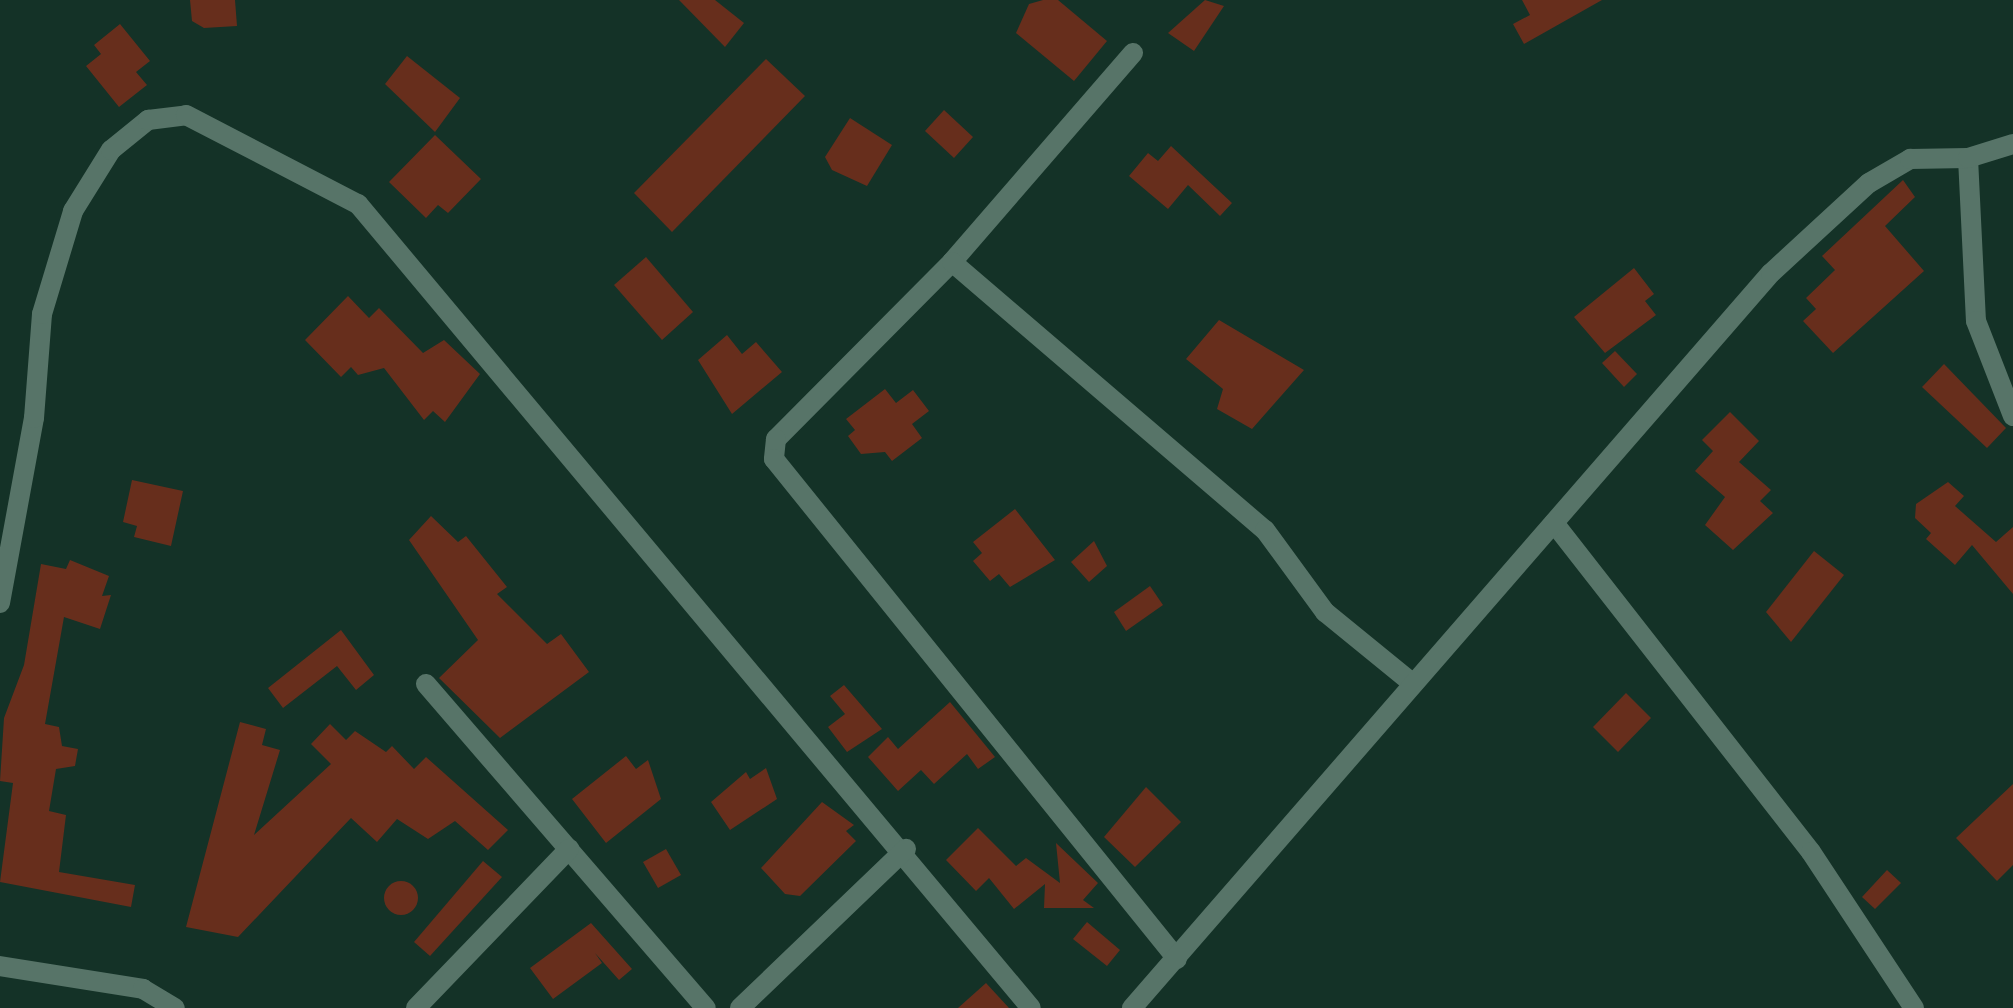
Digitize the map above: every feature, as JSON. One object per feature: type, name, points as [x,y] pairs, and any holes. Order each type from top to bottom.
[{"type":"street","points":[[1132,53],[952,262],[776,438],[774,460],[1178,959]]},
{"type":"street","points":[[0,602],[6,536],[42,314],[72,211],[111,150],[148,120],[186,114],[358,204],[906,849],[1031,1008]]},
{"type":"street","points":[[1132,1008],[1771,273],[1869,183],[1910,159],[1968,158],[2013,144]]},
{"type":"street","points":[[1968,158],[1976,321],[2013,416]]},
{"type":"street","points":[[952,262],[1265,530],[1325,612],[1412,683]]},
{"type":"street","points":[[1554,523],[1811,852],[1914,1008]]},
{"type":"street","points":[[426,684],[706,1008]]},
{"type":"street","points":[[416,1008],[569,849]]},
{"type":"street","points":[[740,1008],[906,849]]},
{"type":"street","points":[[0,966],[143,989],[175,1008]]},
{"type":"building","points":[[190,0],[235,0],[237,26],[204,28],[192,21]]},
{"type":"building","points":[[679,0],[715,0],[744,23],[725,47]]},
{"type":"building","points":[[1058,0],[1107,41],[1074,81],[1016,33],[1029,4]]},
{"type":"building","points":[[1205,0],[1224,6],[1194,51],[1168,33]]},
{"type":"building","points":[[1522,0],[1602,0],[1524,44],[1513,24],[1530,15]]},
{"type":"building","points":[[120,24],[150,61],[136,72],[147,85],[119,107],[86,66],[101,54],[94,45]]},
{"type":"building","points":[[407,56],[460,98],[435,132],[385,84]]},
{"type":"building","points":[[766,59],[805,96],[672,232],[634,193]]},
{"type":"building","points":[[944,110],[973,137],[954,158],[925,131]]},
{"type":"building","points":[[850,118],[892,145],[867,186],[832,170],[825,157]]},
{"type":"building","points":[[435,135],[481,179],[448,213],[438,205],[426,218],[389,182]]},
{"type":"building","points":[[1171,146],[1232,203],[1220,216],[1188,185],[1168,209],[1129,176],[1148,153],[1158,161]]},
{"type":"building","points":[[1903,180],[1915,197],[1885,226],[1924,271],[1833,353],[1803,321],[1816,309],[1806,298],[1835,270],[1822,256]]},
{"type":"building","points":[[646,257],[693,312],[662,340],[614,285]]},
{"type":"building","points":[[1634,268],[1654,294],[1645,301],[1656,315],[1605,353],[1574,317]]},
{"type":"building","points":[[348,296],[369,318],[379,308],[423,353],[444,340],[480,374],[445,422],[433,411],[424,420],[384,368],[358,375],[351,367],[341,377],[305,340]]},
{"type":"building","points":[[1219,320],[1304,370],[1252,429],[1217,409],[1223,389],[1186,359]]},
{"type":"building","points":[[727,335],[742,354],[756,342],[782,372],[732,414],[698,360]]},
{"type":"building","points":[[1615,351],[1637,374],[1624,387],[1602,363]]},
{"type":"building","points":[[1944,364],[2006,428],[1987,448],[1922,387]]},
{"type":"building","points":[[885,389],[896,403],[913,390],[929,411],[912,424],[922,438],[892,461],[885,452],[861,454],[848,436],[855,430],[846,419]]},
{"type":"building","points":[[1730,412],[1759,441],[1739,462],[1771,490],[1760,501],[1773,513],[1733,550],[1705,525],[1725,497],[1695,471],[1713,451],[1702,440]]},
{"type":"building","points":[[132,480],[183,491],[171,546],[134,537],[137,526],[123,522]]},
{"type":"building","points":[[1948,482],[1964,496],[1955,506],[1996,542],[2013,527],[2013,594],[1972,545],[1955,565],[1926,539],[1931,533],[1915,518],[1916,504]]},
{"type":"building","points":[[1015,509],[1055,560],[1010,587],[999,574],[990,581],[973,561],[982,553],[973,542]]},
{"type":"building","points":[[431,516],[458,542],[466,536],[507,587],[497,594],[547,644],[561,634],[589,672],[500,738],[439,678],[478,640],[409,540]]},
{"type":"building","points":[[1094,541],[1107,566],[1089,582],[1071,562]]},
{"type":"building","points":[[1814,551],[1844,575],[1791,642],[1766,612]]},
{"type":"building","points":[[70,560],[109,576],[102,596],[111,595],[100,629],[64,617],[45,724],[59,727],[62,746],[78,749],[75,766],[56,769],[49,811],[66,815],[59,872],[135,885],[131,907],[0,882],[13,783],[0,781],[4,718],[24,665],[41,564],[66,569]]},
{"type":"building","points":[[1150,586],[1163,605],[1126,631],[1114,612]]},
{"type":"building","points":[[341,630],[374,675],[356,690],[337,666],[283,708],[268,688]]},
{"type":"building","points":[[844,685],[882,729],[847,752],[828,727],[845,714],[830,696]]},
{"type":"building","points":[[1626,693],[1651,718],[1618,752],[1593,727]]},
{"type":"building","points":[[950,702],[995,757],[978,769],[967,754],[934,784],[921,770],[898,791],[868,757],[888,737],[898,749]]},
{"type":"building","points":[[240,722],[266,729],[262,745],[280,750],[254,835],[331,764],[311,744],[330,724],[346,740],[355,731],[386,752],[392,746],[414,769],[426,757],[508,830],[488,850],[455,821],[428,839],[397,819],[377,842],[351,818],[238,937],[186,927]]},
{"type":"building","points":[[626,756],[636,769],[648,760],[661,799],[606,843],[572,799]]},
{"type":"building","points":[[766,768],[777,799],[730,830],[711,802],[746,772],[750,779]]},
{"type":"building","points":[[2013,784],[2013,865],[1997,881],[1956,838]]},
{"type":"building","points":[[1146,787],[1181,822],[1135,867],[1104,837]]},
{"type":"building","points":[[822,802],[854,825],[846,831],[856,841],[800,896],[785,894],[761,868]]},
{"type":"building","points":[[978,828],[1016,866],[1026,858],[1060,883],[1056,843],[1098,883],[1083,900],[1094,908],[1044,908],[1045,884],[1014,909],[989,878],[976,891],[946,860]]},
{"type":"building","points":[[666,849],[681,875],[658,888],[643,862]]},
{"type":"building","points":[[483,861],[502,877],[430,956],[414,942]]},
{"type":"building","points":[[1887,870],[1901,883],[1875,909],[1862,897]]},
{"type":"building","points":[[401,881],[413,886],[418,898],[413,910],[401,915],[389,910],[384,898],[389,886]]},
{"type":"building","points":[[1087,922],[1120,950],[1107,966],[1073,939]]},
{"type":"building","points":[[591,923],[632,969],[619,980],[595,953],[602,963],[553,999],[530,968]]},
{"type":"building","points":[[986,983],[1009,1008],[958,1008]]}]
